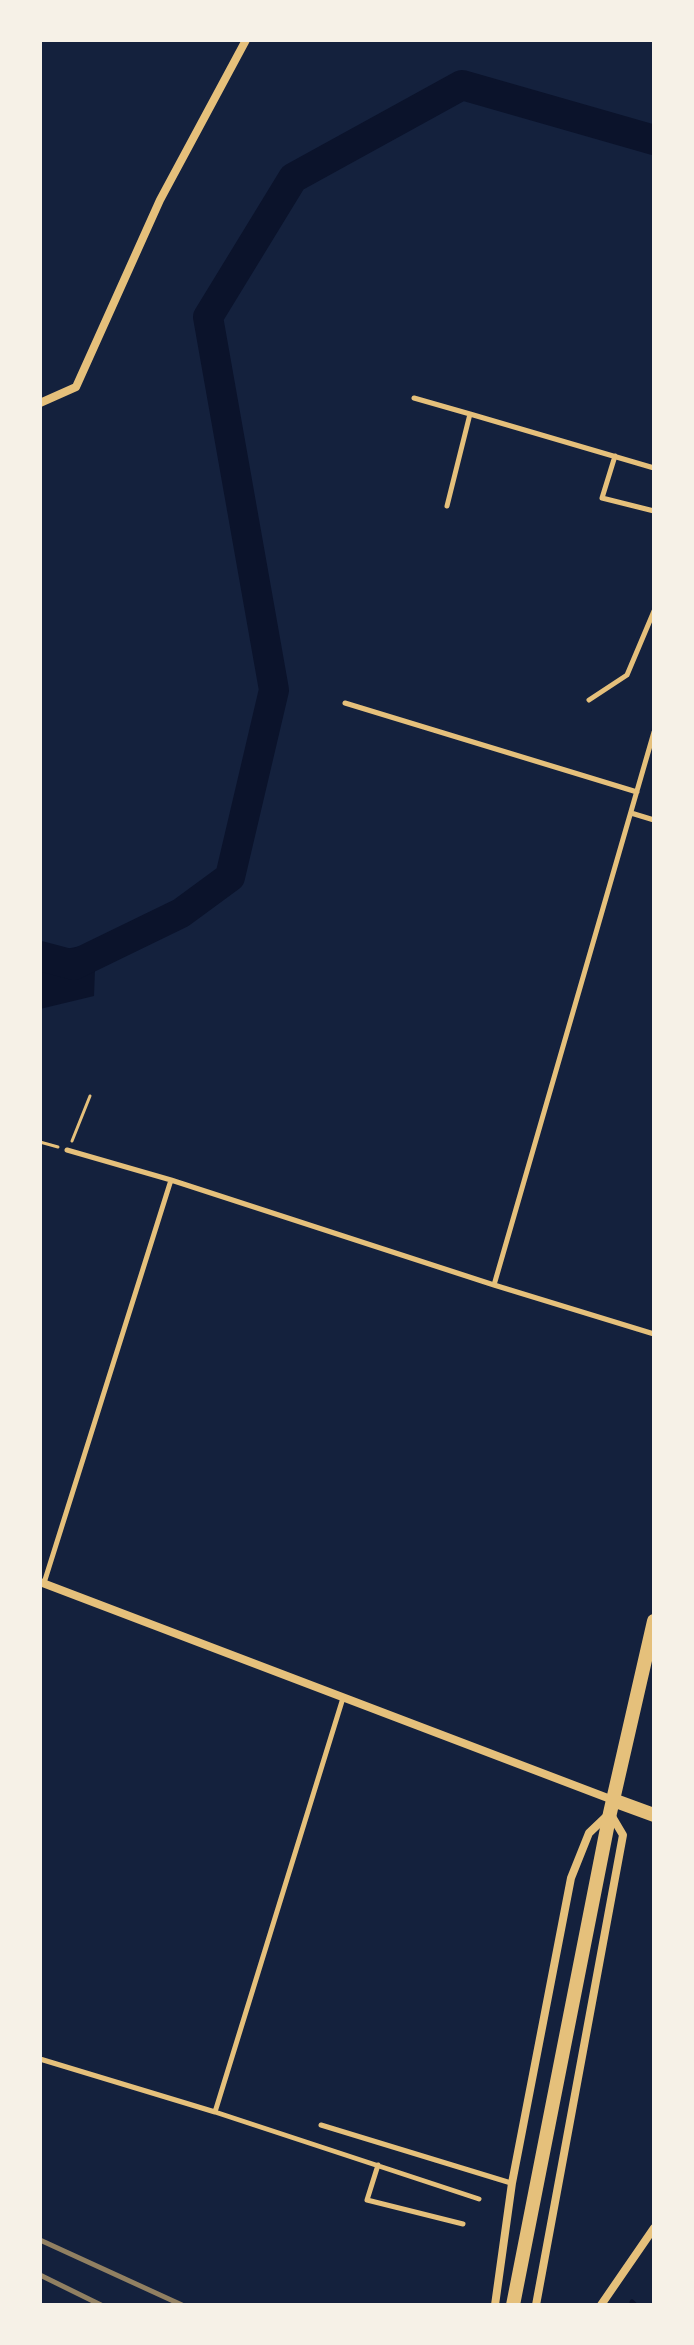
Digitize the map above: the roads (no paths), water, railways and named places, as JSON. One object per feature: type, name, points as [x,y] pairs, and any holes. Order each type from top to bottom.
[{"type":"main road","points":[[513,2305],[612,1807],[654,1621]]},
{"type":"main road","points":[[612,1807],[654,1815]]},
{"type":"street","points":[[44,401],[76,387],[160,200],[246,40]]},
{"type":"street","points":[[42,1582],[343,1698],[612,1807],[623,1835],[536,2305]]},
{"type":"street","points":[[495,2305],[512,2183],[571,1878],[589,1833],[612,1807]]},
{"type":"street","points":[[601,2305],[654,2228]]},
{"type":"lane","points":[[414,398],[654,468]]},
{"type":"lane","points":[[447,506],[470,414]]},
{"type":"lane","points":[[615,456],[602,498],[654,511]]},
{"type":"lane","points":[[589,700],[627,675],[654,611]]},
{"type":"lane","points":[[345,703],[637,792]]},
{"type":"lane","points":[[494,1285],[654,732]]},
{"type":"lane","points":[[631,813],[654,820]]},
{"type":"lane","points":[[67,1150],[171,1180],[654,1334]]},
{"type":"lane","points":[[42,1582],[171,1180]]},
{"type":"lane","points":[[215,2112],[343,1698]]},
{"type":"lane","points":[[40,2059],[215,2112],[479,2199]]},
{"type":"lane","points":[[321,2125],[512,2183]]},
{"type":"lane","points":[[378,2165],[367,2200],[463,2224]]},
{"type":"water","points":[[96,943],[94,996],[40,1009],[40,954]]},
{"type":"waterway","points":[[40,956],[74,965],[181,913],[230,877],[274,690],[208,317],[293,178],[462,85],[654,140]]},
{"type":"waterway","points":[[632,2302],[635,2305]]},
{"type":"railway","points":[[40,2240],[182,2305]]},
{"type":"railway","points":[[40,2275],[101,2305]]}]
